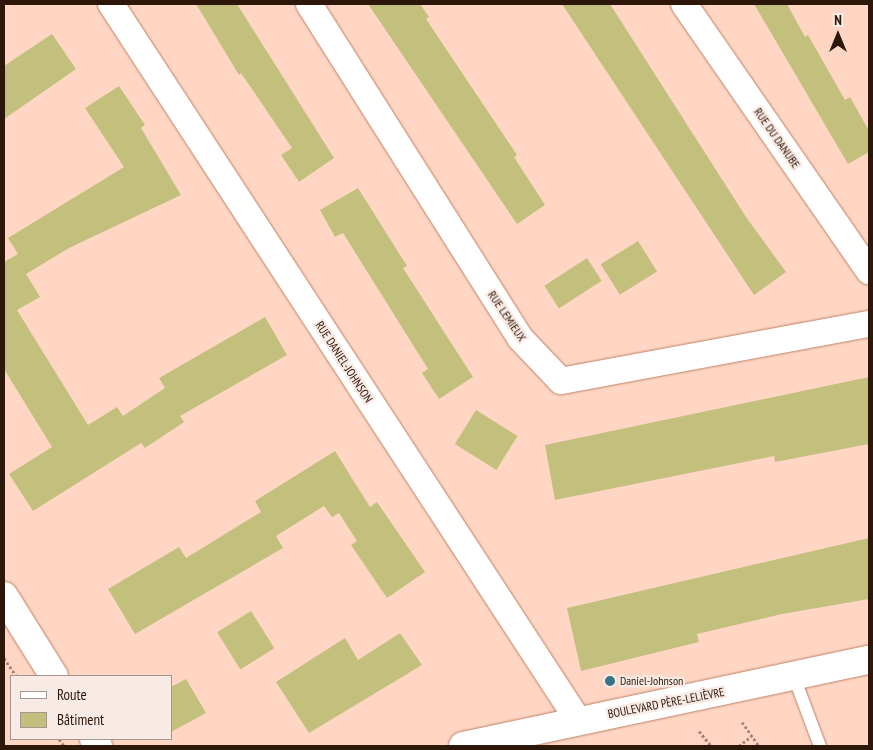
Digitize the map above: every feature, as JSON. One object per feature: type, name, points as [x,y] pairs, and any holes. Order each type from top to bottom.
[{"type":"main road","points":[[4,596],[53,675]]},
{"type":"main road","name":"BOULEVARD PÈRE-LELIÈVRE","points":[[463,746],[578,720],[794,677],[868,665]]},
{"type":"street","name":"RUE DANIEL-JOHNSON","points":[[111,4],[578,720]]},
{"type":"street","name":"RUE LEMIEUX","points":[[309,4],[520,338],[561,382],[869,324]]},
{"type":"street","name":"RUE DU DANUBE","points":[[684,4],[869,271]]},
{"type":"lane","points":[[794,677],[820,746]]},
{"type":"path","points":[[4,658],[15,675]]},
{"type":"path","points":[[742,722],[759,746]]},
{"type":"path","points":[[699,731],[711,746]]},
{"type":"path","points":[[739,746],[752,736]]},
{"type":"building","points":[[196,4],[237,4],[334,158],[299,182],[281,155],[292,148],[241,73],[239,75]]},
{"type":"building","points":[[368,4],[420,4],[429,17],[426,19],[517,155],[514,157],[545,205],[517,224]]},
{"type":"building","points":[[562,4],[610,4],[746,217],[786,272],[754,295]]},
{"type":"building","points":[[754,4],[787,4],[805,37],[808,35],[845,100],[850,97],[869,131],[869,152],[848,164]]},
{"type":"building","points":[[52,34],[76,69],[4,119],[4,66]]},
{"type":"building","points":[[119,86],[145,125],[141,128],[181,195],[69,248],[26,274],[40,297],[17,310],[88,425],[117,407],[123,416],[165,388],[159,378],[265,317],[287,355],[180,416],[184,422],[145,448],[141,443],[33,511],[9,474],[52,447],[4,369],[4,262],[18,254],[8,238],[124,167],[85,108]]},
{"type":"building","points":[[358,188],[407,266],[403,268],[473,377],[439,399],[422,373],[428,369],[343,233],[335,237],[320,210]]},
{"type":"building","points":[[638,241],[657,272],[620,295],[601,264]]},
{"type":"building","points":[[587,258],[602,281],[559,308],[544,286]]},
{"type":"building","points":[[869,377],[869,444],[775,462],[774,456],[555,500],[545,445]]},
{"type":"building","points":[[476,410],[518,436],[496,470],[455,444]]},
{"type":"building","points":[[335,451],[370,507],[377,502],[425,572],[387,598],[351,545],[357,541],[339,513],[332,517],[324,506],[276,536],[283,548],[135,634],[108,589],[179,547],[186,558],[261,512],[255,501]]},
{"type":"building","points":[[869,538],[869,599],[782,614],[697,634],[699,642],[581,671],[567,608]]},
{"type":"building","points":[[251,611],[274,648],[240,670],[217,632]]},
{"type":"building","points":[[400,633],[422,665],[309,733],[276,682],[345,638],[358,660]]},
{"type":"building","points":[[186,679],[206,713],[172,731],[172,686]]},
{"type":"place","name":"Daniel-Johnson","points":[[610,681]]}]
